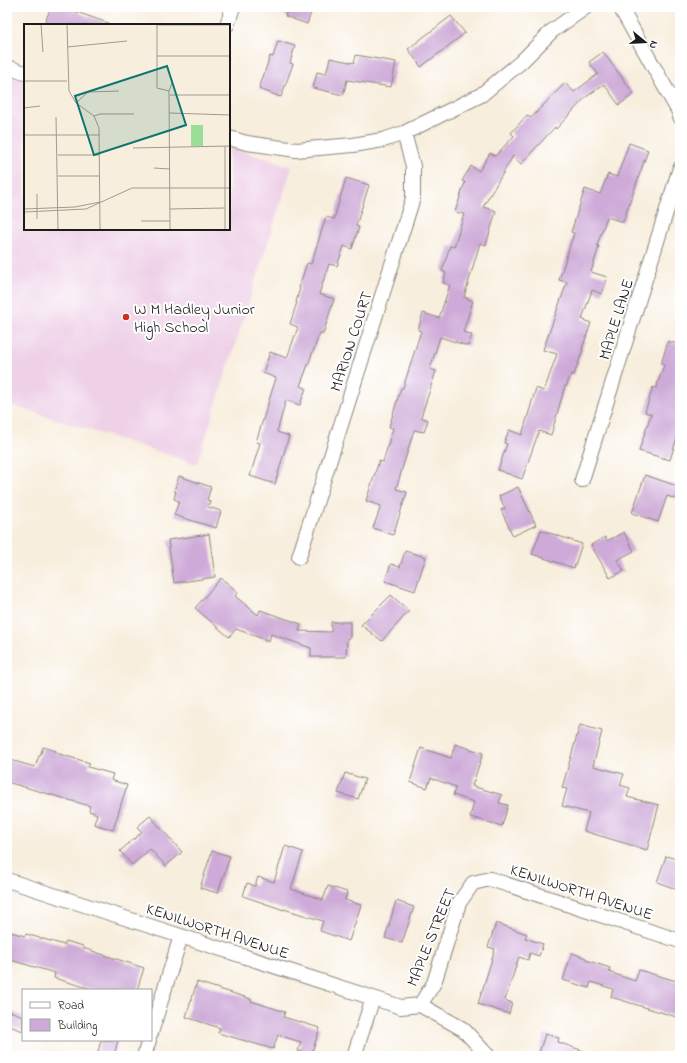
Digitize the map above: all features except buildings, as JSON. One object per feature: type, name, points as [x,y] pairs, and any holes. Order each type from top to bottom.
[{"type":"street","points":[[227,24],[233,7]]},
{"type":"street","points":[[230,138],[253,144],[296,150],[353,146],[383,140],[404,133],[481,95],[521,62],[552,31],[586,7]]},
{"type":"street","points":[[620,7],[680,116]]},
{"type":"street","points":[[7,68],[24,73]]},
{"type":"street","name":"MARION COURT","points":[[299,557],[413,198],[413,166],[404,133]]},
{"type":"street","name":"MAPLE LANE","points":[[582,480],[680,168]]},
{"type":"street","name":"KENILWORTH AVENUE","points":[[473,883],[490,879],[680,941]]},
{"type":"street","name":"KENILWORTH AVENUE","points":[[7,880],[401,1007],[420,1005]]},
{"type":"street","name":"MAPLE STREET","points":[[420,1005],[434,982],[459,903],[473,883]]},
{"type":"street","points":[[152,1030],[181,936]]},
{"type":"street","points":[[354,1056],[373,998]]},
{"type":"street","points":[[420,1005],[463,1029],[488,1056]]},
{"type":"street","points":[[144,1056],[149,1041]]},
{"type":"shaded area","name":"W M Hadley Junior High School","points":[[7,75],[24,81],[24,230],[230,230],[230,147],[292,167],[197,464],[7,404]]},
{"type":"place","name":"W M Hadley Junior High School","points":[[126,317]]}]
